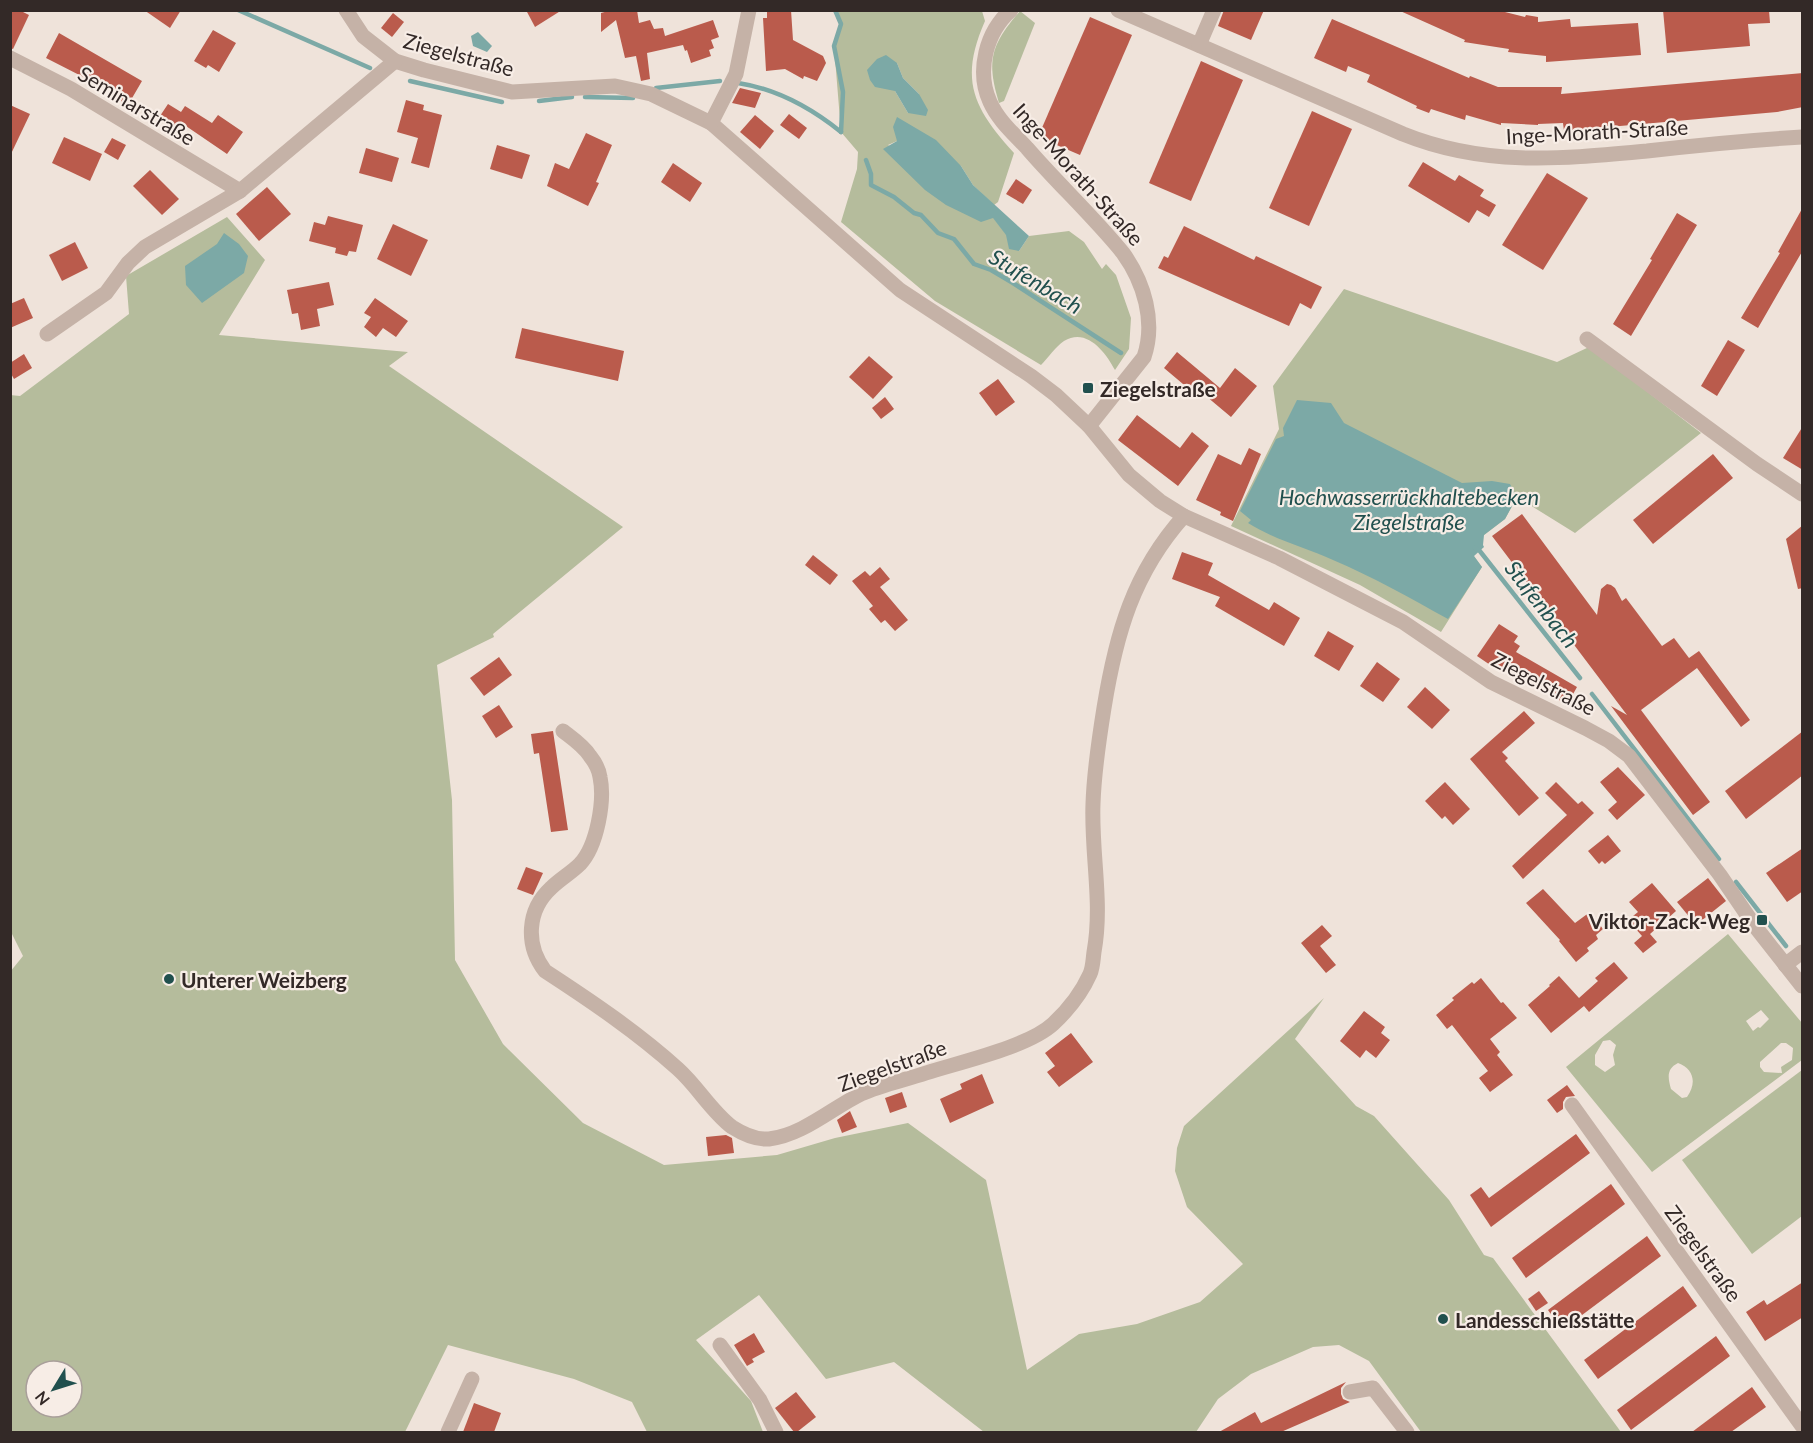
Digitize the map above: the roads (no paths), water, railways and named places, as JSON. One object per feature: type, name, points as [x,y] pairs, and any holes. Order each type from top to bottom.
[{"type":"street","name":"Ziegelstraße","points":[[346,10],[363,36],[394,61],[512,92],[615,86],[629,88],[651,94],[711,123],[900,290],[1031,376],[1056,395],[1089,426],[1129,475],[1160,501],[1184,516],[1279,558],[1403,622],[1491,682],[1585,728],[1609,741],[1629,756],[1803,986]]},
{"type":"street","points":[[711,123],[736,74],[749,10]]},
{"type":"street","name":"Inge-Morath-Straße","points":[[1011,10],[995,30],[986,52],[985,86],[989,101],[1010,130],[1123,253],[1133,267],[1143,290],[1147,308],[1149,327],[1144,357],[1089,426]]},
{"type":"street","name":"Inge-Morath-Straße","points":[[1118,10],[1426,143],[1439,144],[1463,153],[1501,158],[1550,159],[1803,137]]},
{"type":"street","points":[[1199,45],[1214,10]]},
{"type":"street","name":"Seminarstraße","points":[[10,58],[71,89],[240,191]]},
{"type":"street","points":[[47,334],[106,293],[128,263],[145,248],[240,191],[394,61]]},
{"type":"street","points":[[1587,339],[1756,464],[1803,494]]},
{"type":"street","name":"Ziegelstraße","points":[[563,731],[589,754],[600,775],[598,817],[590,849],[580,864],[542,897],[530,934],[538,962],[545,971],[609,1014],[660,1053],[681,1071],[719,1116],[735,1129],[751,1137],[767,1139],[782,1136],[805,1126],[864,1093],[1025,1040],[1051,1026],[1076,998],[1091,972],[1096,944],[1098,918],[1093,805],[1096,760],[1118,634],[1132,596],[1150,562],[1184,516]]},
{"type":"street","points":[[1785,965],[1803,952]]},
{"type":"street","name":"Ziegelstraße","points":[[1572,1105],[1803,1426]]},
{"type":"street","points":[[720,1345],[760,1400],[776,1432]]},
{"type":"street","points":[[448,1432],[472,1378]]},
{"type":"street","points":[[1350,1392],[1373,1388],[1407,1432]]},
{"type":"water","points":[[478,32],[492,46],[487,52],[473,46],[471,36]]},
{"type":"water","points":[[886,55],[897,63],[903,78],[919,94],[928,110],[926,116],[908,113],[895,91],[875,87],[870,80],[867,70],[877,59]]},
{"type":"water","points":[[897,117],[936,140],[961,166],[973,185],[1029,236],[1019,251],[1009,249],[1006,235],[993,218],[981,222],[946,205],[925,190],[883,149],[897,141],[893,127]]},
{"type":"water","points":[[224,233],[239,244],[248,256],[244,273],[202,303],[186,285],[185,266],[217,244]]},
{"type":"water","name":"Hochwasserrückhaltebecken Ziegelstraße","points":[[1297,400],[1331,403],[1344,423],[1462,483],[1492,481],[1510,484],[1517,497],[1505,519],[1484,535],[1484,547],[1474,556],[1482,567],[1448,619],[1362,573],[1248,523],[1251,520],[1240,511],[1276,439],[1284,436],[1283,428]]},
{"type":"waterway","name":"Stufenbach","points":[[238,10],[370,68]]},
{"type":"waterway","points":[[835,10],[841,24],[834,46],[843,92],[841,132]]},
{"type":"waterway","name":"Stufenbach","points":[[410,81],[502,102]]},
{"type":"waterway","name":"Stufenbach","points":[[656,88],[720,81]]},
{"type":"waterway","name":"Stufenbach","points":[[738,83],[792,100],[841,132]]},
{"type":"waterway","name":"Stufenbach","points":[[539,101],[572,97]]},
{"type":"waterway","name":"Stufenbach","points":[[585,97],[633,98]]},
{"type":"waterway","name":"Stufenbach","points":[[866,160],[871,174],[871,185],[894,197],[914,213],[921,215],[938,233],[954,239],[974,264],[991,270],[1013,283],[1121,353]]},
{"type":"waterway","name":"Stufenbach","points":[[1475,548],[1479,550],[1580,678]]},
{"type":"waterway","name":"Stufenbach","points":[[1592,694],[1719,859]]},
{"type":"waterway","name":"Stufenbach","points":[[1736,882],[1786,946]]},
{"type":"place","name":"Ziegelstraße","points":[[1088,388]]},
{"type":"place","name":"Viktor-Zack-Weg","points":[[1762,920]]},
{"type":"place","name":"Unterer Weizberg","points":[[169,979]]},
{"type":"place","name":"Landesschießstätte","points":[[1443,1319]]}]
